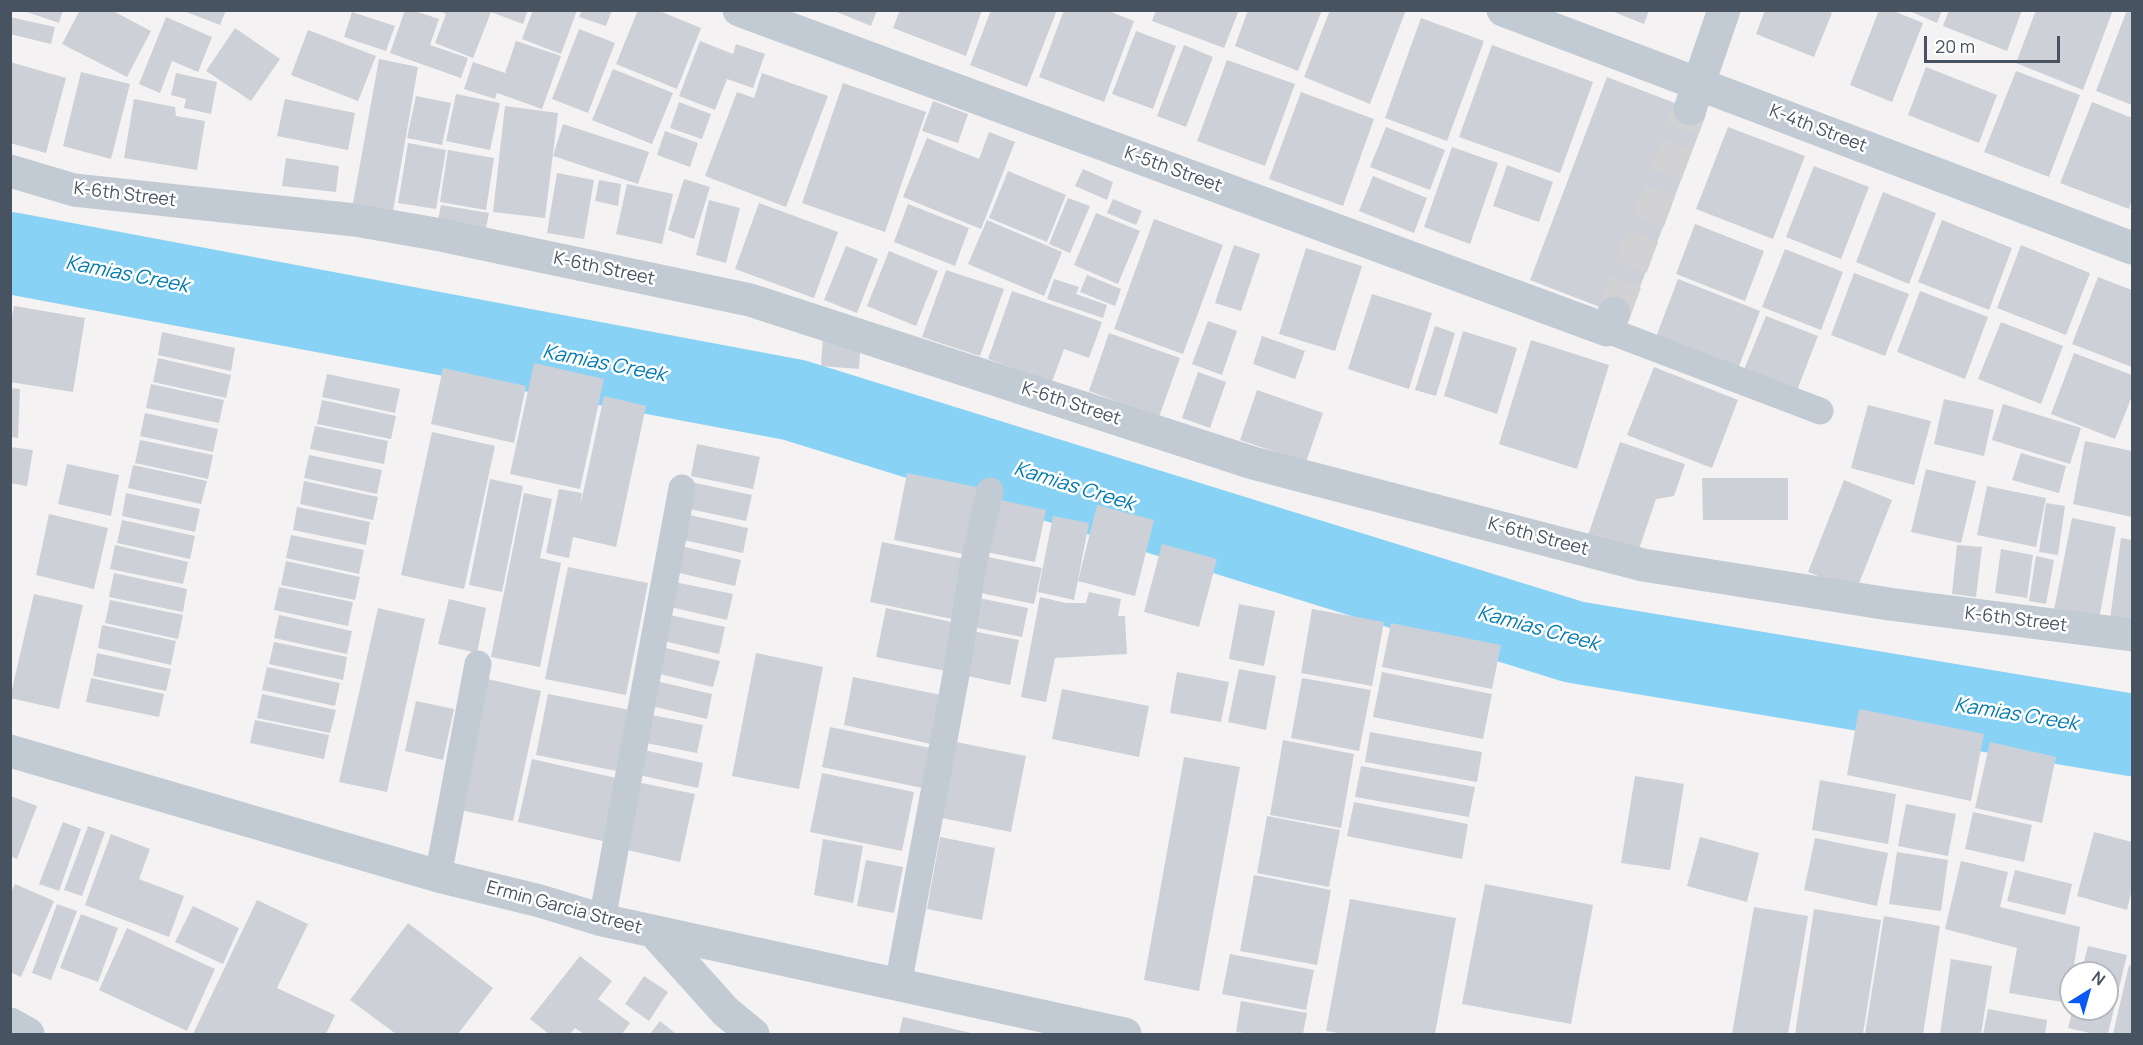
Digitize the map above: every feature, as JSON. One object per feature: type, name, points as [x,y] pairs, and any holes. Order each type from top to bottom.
[{"type":"street","name":"K-5th Street","points":[[740,10],[1610,321]]},
{"type":"street","name":"K-4th Street","points":[[1503,10],[1695,97],[2133,248]]},
{"type":"street","points":[[1695,97],[1724,10]]},
{"type":"street","name":"K-6th Street","points":[[10,171],[74,190],[356,220],[420,231],[750,300],[1253,463],[1643,565],[1889,604],[2133,635]]},
{"type":"street","name":"Ermin Garcia Street","points":[[10,751],[438,876],[540,901],[602,920],[1125,1035]]},
{"type":"street","points":[[654,932],[726,1012],[753,1035]]},
{"type":"street","points":[[10,1024],[28,1035]]},
{"type":"lane","points":[[1610,321],[1821,411]]},
{"type":"lane","points":[[602,920],[682,488]]},
{"type":"lane","points":[[898,985],[956,675],[973,566],[990,491]]},
{"type":"lane","points":[[438,876],[478,664]]},
{"type":"building","points":[[21,10],[63,10],[59,23]]},
{"type":"building","points":[[80,10],[111,10],[151,31],[127,77],[62,44]]},
{"type":"building","points":[[181,10],[226,10],[220,25]]},
{"type":"building","points":[[405,10],[439,19],[430,45],[468,58],[461,78],[390,53]]},
{"type":"building","points":[[437,10],[528,10],[523,24],[491,12],[473,58],[435,43],[446,14]]},
{"type":"building","points":[[533,10],[577,10],[561,54],[522,39]]},
{"type":"building","points":[[582,10],[612,10],[606,26],[579,17]]},
{"type":"building","points":[[638,10],[657,10],[701,28],[677,89],[616,64]]},
{"type":"building","points":[[832,10],[877,10],[871,26]]},
{"type":"building","points":[[900,10],[982,10],[966,56],[893,28]]},
{"type":"building","points":[[991,10],[1057,10],[1027,87],[970,65]]},
{"type":"building","points":[[1064,10],[1106,10],[1134,21],[1104,102],[1039,77]]},
{"type":"building","points":[[1156,10],[1239,10],[1224,48],[1152,21]]},
{"type":"building","points":[[1248,10],[1322,10],[1298,71],[1235,46]]},
{"type":"building","points":[[1330,10],[1406,10],[1370,104],[1304,77]]},
{"type":"building","points":[[1609,10],[1649,10],[1644,24]]},
{"type":"building","points":[[1765,10],[1826,10],[1832,13],[1814,57],[1756,34]]},
{"type":"building","points":[[1879,10],[1891,10],[1923,23],[1892,102],[1850,85]]},
{"type":"building","points":[[1907,10],[1942,10],[1937,23]]},
{"type":"building","points":[[1949,10],[2022,10],[2007,51],[1943,26]]},
{"type":"building","points":[[2036,10],[2113,10],[2083,90],[2016,63]]},
{"type":"building","points":[[2127,10],[2132,10],[2132,105],[2096,91]]},
{"type":"building","points":[[352,12],[395,26],[386,51],[344,37]]},
{"type":"building","points":[[10,17],[55,27],[51,44],[10,34]]},
{"type":"building","points":[[166,17],[212,37],[198,72],[172,61],[160,93],[139,84]]},
{"type":"building","points":[[1421,18],[1484,41],[1447,141],[1385,118]]},
{"type":"building","points":[[235,28],[280,59],[251,101],[206,71]]},
{"type":"building","points":[[579,29],[615,43],[588,113],[552,99]]},
{"type":"building","points":[[308,30],[376,56],[358,101],[291,75]]},
{"type":"building","points":[[1136,31],[1176,46],[1153,109],[1112,94]]},
{"type":"building","points":[[516,41],[561,56],[542,109],[497,93],[495,99],[464,89],[473,62],[505,73]]},
{"type":"building","points":[[700,41],[733,54],[736,44],[765,54],[753,88],[727,79],[715,110],[679,96]]},
{"type":"building","points":[[1184,45],[1213,57],[1186,127],[1157,116]]},
{"type":"building","points":[[1492,45],[1593,82],[1560,173],[1459,137]]},
{"type":"building","points":[[379,59],[418,67],[393,211],[353,203]]},
{"type":"building","points":[[1227,60],[1295,84],[1265,166],[1197,141]]},
{"type":"building","points":[[10,62],[66,78],[46,153],[10,143]]},
{"type":"building","points":[[1926,67],[1997,95],[1979,143],[1908,115]]},
{"type":"building","points":[[613,69],[673,93],[652,144],[592,120]]},
{"type":"building","points":[[2016,71],[2080,95],[2049,177],[1984,152]]},
{"type":"building","points":[[81,72],[130,84],[111,159],[63,146]]},
{"type":"building","points":[[176,73],[217,82],[211,114],[184,108],[186,99],[171,95]]},
{"type":"building","points":[[762,73],[828,96],[786,207],[705,176],[737,92],[754,98]]},
{"type":"building","points":[[1607,77],[1706,115],[1628,318],[1530,280]]},
{"type":"building","points":[[843,83],[926,112],[885,232],[802,203]]},
{"type":"building","points":[[1301,92],[1374,119],[1343,206],[1269,179]]},
{"type":"building","points":[[456,94],[500,103],[490,150],[446,141]]},
{"type":"building","points":[[416,96],[451,103],[442,145],[407,138]]},
{"type":"building","points":[[134,99],[175,107],[176,116],[205,121],[197,170],[124,158]]},
{"type":"building","points":[[285,99],[355,113],[348,150],[277,136]]},
{"type":"building","points":[[933,101],[968,114],[958,143],[922,131]]},
{"type":"building","points":[[679,102],[711,114],[702,139],[670,128]]},
{"type":"building","points":[[2092,102],[2132,118],[2132,199],[2129,209],[2060,183]]},
{"type":"building","points":[[505,106],[558,113],[545,218],[493,212]]},
{"type":"building","points":[[563,124],[649,152],[638,184],[553,156]]},
{"type":"building","points":[[1386,127],[1445,150],[1430,190],[1370,167]]},
{"type":"building","points":[[1728,127],[1805,156],[1773,239],[1696,209]]},
{"type":"building","points":[[665,131],[698,143],[690,167],[657,155]]},
{"type":"building","points":[[989,132],[1015,142],[981,229],[903,197],[927,138],[979,159]]},
{"type":"building","points":[[408,143],[446,150],[436,209],[398,203]]},
{"type":"building","points":[[1452,147],[1498,163],[1470,244],[1424,227]]},
{"type":"building","points":[[448,150],[494,158],[486,210],[440,202]]},
{"type":"building","points":[[286,158],[339,166],[336,192],[282,186]]},
{"type":"building","points":[[1507,165],[1553,182],[1539,222],[1493,206]]},
{"type":"building","points":[[1814,166],[1869,187],[1841,259],[1786,237]]},
{"type":"building","points":[[1083,169],[1113,182],[1107,200],[1075,186]]},
{"type":"building","points":[[1008,171],[1066,195],[1047,242],[989,218]]},
{"type":"building","points":[[557,173],[594,180],[584,239],[547,233]]},
{"type":"building","points":[[1373,176],[1427,198],[1414,233],[1359,211]]},
{"type":"building","points":[[684,179],[710,187],[694,239],[668,230]]},
{"type":"building","points":[[599,180],[621,184],[618,206],[595,201]]},
{"type":"building","points":[[627,184],[673,194],[662,244],[616,234]]},
{"type":"building","points":[[1883,192],[1936,213],[1909,284],[1856,262]]},
{"type":"building","points":[[1068,198],[1090,206],[1070,253],[1049,244]]},
{"type":"building","points":[[1113,199],[1142,211],[1136,225],[1107,213]]},
{"type":"building","points":[[709,200],[740,208],[726,263],[696,255]]},
{"type":"building","points":[[759,203],[838,232],[814,298],[735,269]]},
{"type":"building","points":[[908,204],[969,228],[955,266],[894,242]]},
{"type":"building","points":[[441,205],[489,213],[486,228],[438,220]]},
{"type":"building","points":[[1096,213],[1140,231],[1118,284],[1074,265]]},
{"type":"building","points":[[1154,219],[1223,245],[1183,354],[1114,329]]},
{"type":"building","points":[[987,220],[1062,252],[1044,296],[968,264]]},
{"type":"building","points":[[1942,220],[2012,248],[1989,310],[1918,282]]},
{"type":"building","points":[[1695,224],[1764,251],[1745,301],[1676,274]]},
{"type":"building","points":[[1234,245],[1260,254],[1241,311],[1215,303]]},
{"type":"building","points":[[2021,245],[2090,273],[2066,335],[1997,308]]},
{"type":"building","points":[[846,246],[878,259],[857,313],[824,300]]},
{"type":"building","points":[[1306,248],[1362,266],[1335,351],[1279,334]]},
{"type":"building","points":[[1785,249],[1843,272],[1821,330],[1762,307]]},
{"type":"building","points":[[889,251],[938,271],[916,326],[867,306]]},
{"type":"building","points":[[946,270],[1004,289],[980,356],[922,337]]},
{"type":"building","points":[[1854,273],[1909,294],[1885,356],[1831,335]]},
{"type":"building","points":[[1087,275],[1121,289],[1115,306],[1080,292]]},
{"type":"building","points":[[2098,277],[2132,290],[2132,367],[2072,344]]},
{"type":"building","points":[[1054,279],[1079,287],[1076,294],[1107,305],[1103,318],[1047,299]]},
{"type":"building","points":[[1678,279],[1760,311],[1738,369],[1656,337]]},
{"type":"building","points":[[1012,291],[1102,322],[1089,358],[1064,349],[1052,382],[988,359]]},
{"type":"building","points":[[1920,291],[1988,317],[1965,379],[1897,352]]},
{"type":"building","points":[[1372,294],[1432,313],[1409,389],[1348,369]]},
{"type":"building","points":[[14,306],[85,318],[73,392],[10,382],[10,327]]},
{"type":"building","points":[[1766,316],[1818,336],[1796,393],[1743,372]]},
{"type":"building","points":[[1208,321],[1237,331],[1222,375],[1192,364]]},
{"type":"building","points":[[2001,322],[2063,346],[2041,404],[1978,379]]},
{"type":"building","points":[[1435,326],[1455,333],[1436,396],[1415,390]]},
{"type":"building","points":[[1463,331],[1517,348],[1497,414],[1444,396]]},
{"type":"building","points":[[162,332],[235,348],[231,371],[158,355]]},
{"type":"building","points":[[1109,333],[1180,358],[1159,417],[1089,391]]},
{"type":"building","points":[[1262,336],[1305,351],[1295,379],[1253,364]]},
{"type":"building","points":[[823,337],[861,340],[859,369],[821,366]]},
{"type":"building","points":[[1531,340],[1609,365],[1577,469],[1499,444]]},
{"type":"building","points":[[2074,353],[2132,375],[2132,396],[2115,439],[2051,414]]},
{"type":"building","points":[[158,358],[231,375],[226,398],[153,382]]},
{"type":"building","points":[[534,363],[604,379],[580,489],[510,474]]},
{"type":"building","points":[[1654,367],[1738,400],[1712,468],[1627,435]]},
{"type":"building","points":[[443,368],[526,386],[514,443],[431,424]]},
{"type":"building","points":[[1198,372],[1226,382],[1210,428],[1182,418]]},
{"type":"building","points":[[327,374],[400,389],[395,413],[322,397]]},
{"type":"building","points":[[151,384],[224,400],[219,423],[146,408]]},
{"type":"building","points":[[10,388],[20,389],[18,438],[10,437]]},
{"type":"building","points":[[1257,390],[1323,413],[1306,462],[1240,440]]},
{"type":"building","points":[[604,396],[646,406],[616,547],[573,537],[569,558],[546,553],[559,489],[582,493],[580,507]]},
{"type":"building","points":[[1944,399],[1994,410],[1984,456],[1934,444]]},
{"type":"building","points":[[322,400],[396,416],[391,439],[317,424]]},
{"type":"building","points":[[2003,404],[2081,428],[2070,464],[1992,440]]},
{"type":"building","points":[[1868,405],[1931,421],[1914,485],[1851,468]]},
{"type":"building","points":[[145,413],[218,429],[213,452],[140,436]]},
{"type":"building","points":[[315,426],[388,441],[384,464],[310,449]]},
{"type":"building","points":[[432,432],[495,446],[464,589],[401,575]]},
{"type":"building","points":[[140,440],[213,455],[208,479],[135,463]]},
{"type":"building","points":[[2085,441],[2132,451],[2132,517],[2073,504]]},
{"type":"building","points":[[1620,442],[1685,464],[1674,496],[1656,499],[1637,555],[1587,538]]},
{"type":"building","points":[[697,444],[760,457],[753,489],[691,476]]},
{"type":"building","points":[[10,447],[33,450],[27,486],[10,483]]},
{"type":"building","points":[[2021,453],[2066,466],[2059,493],[2012,480]]},
{"type":"building","points":[[309,455],[382,470],[377,494],[304,478]]},
{"type":"building","points":[[67,464],[119,475],[111,516],[58,504]]},
{"type":"building","points":[[133,465],[207,481],[201,504],[128,488]]},
{"type":"building","points":[[1926,469],[1976,481],[1961,543],[1911,532]]},
{"type":"building","points":[[907,473],[986,489],[973,556],[894,540]]},
{"type":"building","points":[[1702,478],[1788,478],[1788,520],[1703,520]]},
{"type":"building","points":[[490,479],[523,486],[502,592],[469,585]]},
{"type":"building","points":[[1844,480],[1892,500],[1856,591],[1808,572]]},
{"type":"building","points":[[304,481],[378,497],[373,520],[300,504]]},
{"type":"building","points":[[691,482],[752,495],[746,521],[685,508]]},
{"type":"building","points":[[1987,486],[2046,498],[2036,547],[1977,535]]},
{"type":"building","points":[[126,493],[200,509],[195,532],[122,516]]},
{"type":"building","points":[[524,493],[552,499],[540,558],[561,563],[540,667],[491,657]]},
{"type":"building","points":[[992,498],[1046,510],[1035,562],[981,551]]},
{"type":"building","points":[[2046,503],[2065,506],[2058,555],[2039,552]]},
{"type":"building","points":[[1097,505],[1154,520],[1135,596],[1078,581]]},
{"type":"building","points":[[297,507],[370,522],[366,545],[293,530]]},
{"type":"building","points":[[49,514],[108,528],[94,589],[36,575]]},
{"type":"building","points":[[685,514],[748,528],[743,553],[679,539]]},
{"type":"building","points":[[1053,516],[1089,523],[1074,600],[1038,592]]},
{"type":"building","points":[[2072,518],[2116,527],[2099,619],[2054,610]]},
{"type":"building","points":[[122,520],[195,536],[190,559],[117,543]]},
{"type":"building","points":[[291,535],[364,550],[359,574],[286,558]]},
{"type":"building","points":[[2121,538],[2132,540],[2132,622],[2110,619]]},
{"type":"building","points":[[882,542],[964,559],[952,619],[870,602]]},
{"type":"building","points":[[1162,544],[1217,559],[1199,627],[1144,612]]},
{"type":"building","points":[[115,545],[188,562],[183,584],[110,569]]},
{"type":"building","points":[[1957,545],[1982,547],[1976,597],[1952,594]]},
{"type":"building","points":[[681,546],[741,560],[735,586],[675,572]]},
{"type":"building","points":[[2001,549],[2033,555],[2027,598],[1995,593]]},
{"type":"building","points":[[978,555],[1042,568],[1034,604],[971,591]]},
{"type":"building","points":[[2036,556],[2054,560],[2046,604],[2029,601]]},
{"type":"building","points":[[286,561],[360,577],[355,600],[281,585]]},
{"type":"building","points":[[568,567],[648,583],[626,695],[545,679]]},
{"type":"building","points":[[114,573],[187,589],[183,612],[109,597]]},
{"type":"building","points":[[675,582],[733,594],[727,620],[670,607]]},
{"type":"building","points":[[279,587],[353,602],[348,626],[274,610]]},
{"type":"building","points":[[1089,592],[1121,599],[1118,616],[1125,616],[1127,654],[1055,658],[1046,702],[1021,697],[1040,597],[1066,603],[1086,603]]},
{"type":"building","points":[[34,594],[83,605],[59,709],[10,698]]},
{"type":"building","points":[[974,597],[1028,608],[1022,637],[968,626]]},
{"type":"building","points":[[449,599],[486,608],[477,653],[438,644]]},
{"type":"building","points":[[110,600],[183,615],[178,639],[105,623]]},
{"type":"building","points":[[1239,604],[1275,611],[1264,666],[1229,659]]},
{"type":"building","points":[[378,608],[425,619],[387,792],[339,782]]},
{"type":"building","points":[[886,608],[961,624],[951,672],[876,657]]},
{"type":"building","points":[[1312,609],[1384,622],[1372,686],[1301,673]]},
{"type":"building","points":[[279,615],[352,631],[347,654],[274,638]]},
{"type":"building","points":[[670,615],[725,627],[719,654],[664,641]]},
{"type":"building","points":[[1391,623],[1501,645],[1492,689],[1382,667]]},
{"type":"building","points":[[102,625],[176,641],[171,665],[98,648]]},
{"type":"building","points":[[967,630],[1019,640],[1010,685],[958,674]]},
{"type":"building","points":[[274,642],[347,657],[343,680],[269,664]]},
{"type":"building","points":[[662,647],[720,661],[713,687],[656,673]]},
{"type":"building","points":[[97,653],[171,669],[166,691],[93,676]]},
{"type":"building","points":[[756,653],[823,667],[799,789],[732,776]]},
{"type":"building","points":[[267,667],[340,683],[335,706],[262,690]]},
{"type":"building","points":[[1239,669],[1276,676],[1266,730],[1228,722]]},
{"type":"building","points":[[1177,672],[1229,682],[1221,722],[1170,713]]},
{"type":"building","points":[[1382,672],[1492,694],[1483,739],[1373,717]]},
{"type":"building","points":[[853,677],[941,695],[931,744],[844,725]]},
{"type":"building","points":[[91,678],[164,694],[159,717],[86,702]]},
{"type":"building","points":[[483,678],[541,691],[513,821],[455,809]]},
{"type":"building","points":[[1302,678],[1371,690],[1359,751],[1291,738]]},
{"type":"building","points":[[656,681],[712,694],[707,719],[651,706]]},
{"type":"building","points":[[1062,689],[1149,706],[1139,757],[1052,739]]},
{"type":"building","points":[[262,694],[336,710],[330,733],[257,718]]},
{"type":"building","points":[[548,694],[630,710],[617,771],[536,755]]},
{"type":"building","points":[[416,701],[454,709],[443,760],[405,751]]},
{"type":"building","points":[[1859,709],[1984,734],[1971,801],[1847,775]]},
{"type":"building","points":[[647,714],[703,725],[697,753],[641,742]]},
{"type":"building","points":[[255,720],[329,735],[324,759],[250,743]]},
{"type":"building","points":[[830,727],[930,748],[922,788],[822,767]]},
{"type":"building","points":[[1370,732],[1482,752],[1477,782],[1365,762]]},
{"type":"building","points":[[1283,740],[1354,754],[1341,828],[1270,815]]},
{"type":"building","points":[[956,742],[1026,756],[1011,832],[942,818]]},
{"type":"building","points":[[1990,742],[2056,757],[2042,823],[1975,808]]},
{"type":"building","points":[[644,750],[703,763],[698,788],[639,775]]},
{"type":"building","points":[[1184,757],[1240,767],[1199,991],[1144,980]]},
{"type":"building","points":[[532,759],[625,780],[611,843],[518,822]]},
{"type":"building","points":[[1361,766],[1475,787],[1469,817],[1355,797]]},
{"type":"building","points":[[822,773],[914,792],[902,851],[810,832]]},
{"type":"building","points":[[1635,776],[1684,784],[1670,870],[1621,863]]},
{"type":"building","points":[[1820,780],[1896,794],[1888,844],[1812,830]]},
{"type":"building","points":[[637,782],[695,794],[680,862],[623,849]]},
{"type":"building","points":[[10,796],[37,806],[17,859],[10,856]]},
{"type":"building","points":[[1354,802],[1468,824],[1462,859],[1347,836]]},
{"type":"building","points":[[1906,804],[1956,814],[1948,856],[1898,846]]},
{"type":"building","points":[[1973,812],[2032,825],[2024,862],[1965,849]]},
{"type":"building","points":[[1267,816],[1340,830],[1329,887],[1257,873]]},
{"type":"building","points":[[63,822],[81,829],[59,891],[39,884]]},
{"type":"building","points":[[88,826],[105,832],[82,896],[64,890]]},
{"type":"building","points":[[2094,832],[2132,842],[2132,889],[2127,910],[2077,896]]},
{"type":"building","points":[[111,834],[150,849],[139,879],[184,896],[169,937],[85,905]]},
{"type":"building","points":[[940,837],[995,848],[982,920],[927,909]]},
{"type":"building","points":[[1700,837],[1759,853],[1747,902],[1687,886]]},
{"type":"building","points":[[1815,838],[1888,853],[1877,906],[1804,890]]},
{"type":"building","points":[[823,839],[863,846],[853,903],[814,895]]},
{"type":"building","points":[[1897,852],[1948,860],[1941,911],[1889,904]]},
{"type":"building","points":[[866,860],[903,867],[894,913],[857,906]]},
{"type":"building","points":[[1961,861],[2008,872],[2000,907],[2080,927],[2075,961],[2059,961],[2059,1001],[2009,993],[2017,948],[1945,929]]},
{"type":"building","points":[[2015,870],[2072,884],[2065,915],[2007,901]]},
{"type":"building","points":[[1254,875],[1331,890],[1317,965],[1240,951]]},
{"type":"building","points":[[15,884],[54,901],[21,977],[10,972],[10,894]]},
{"type":"building","points":[[1485,884],[1593,905],[1571,1024],[1462,1004]]},
{"type":"building","points":[[1350,899],[1456,918],[1435,1034],[1345,1034],[1326,1031]]},
{"type":"building","points":[[257,900],[308,924],[277,988],[335,1015],[326,1034],[193,1034]]},
{"type":"building","points":[[57,904],[77,911],[51,980],[32,973]]},
{"type":"building","points":[[193,906],[239,928],[223,964],[175,942]]},
{"type":"building","points":[[1754,907],[1808,916],[1788,1034],[1732,1034]]},
{"type":"building","points":[[1814,909],[1881,920],[1863,1034],[1795,1034]]},
{"type":"building","points":[[81,914],[118,928],[98,982],[60,968]]},
{"type":"building","points":[[1884,916],[1940,926],[1923,1034],[1865,1034]]},
{"type":"building","points":[[408,923],[493,988],[458,1034],[396,1034],[350,1000]]},
{"type":"building","points":[[127,928],[215,969],[187,1031],[99,990]]},
{"type":"building","points":[[2088,946],[2127,955],[2119,988],[2119,961],[2084,961]]},
{"type":"building","points":[[1230,954],[1314,970],[1306,1010],[1222,994]]},
{"type":"building","points":[[580,956],[612,981],[598,999],[630,1023],[622,1034],[584,1034],[575,1028],[570,1034],[549,1034],[530,1019]]},
{"type":"building","points":[[1951,959],[1992,966],[1981,1034],[1940,1034]]},
{"type":"building","points":[[2129,965],[2132,966],[2132,1034],[2113,1034],[2116,1021],[2119,1021],[2119,1008]]},
{"type":"building","points":[[644,976],[668,992],[649,1021],[625,1004]]},
{"type":"building","points":[[1241,1001],[1307,1013],[1303,1034],[1236,1032]]},
{"type":"building","points":[[1988,1009],[2047,1020],[2045,1034],[1983,1034]]},
{"type":"building","points":[[903,1017],[975,1034],[899,1034]]},
{"type":"building","points":[[660,1021],[676,1034],[650,1034]]},
{"type":"building","points":[[2070,1021],[2111,1021],[2108,1034],[2094,1034],[2068,1028]]},
{"type":"waterway","name":"Kamias Creek","points":[[10,253],[794,400],[1574,642],[2132,735]]},
{"type":"tunnel","points":[[1614,313],[1690,109]]}]
